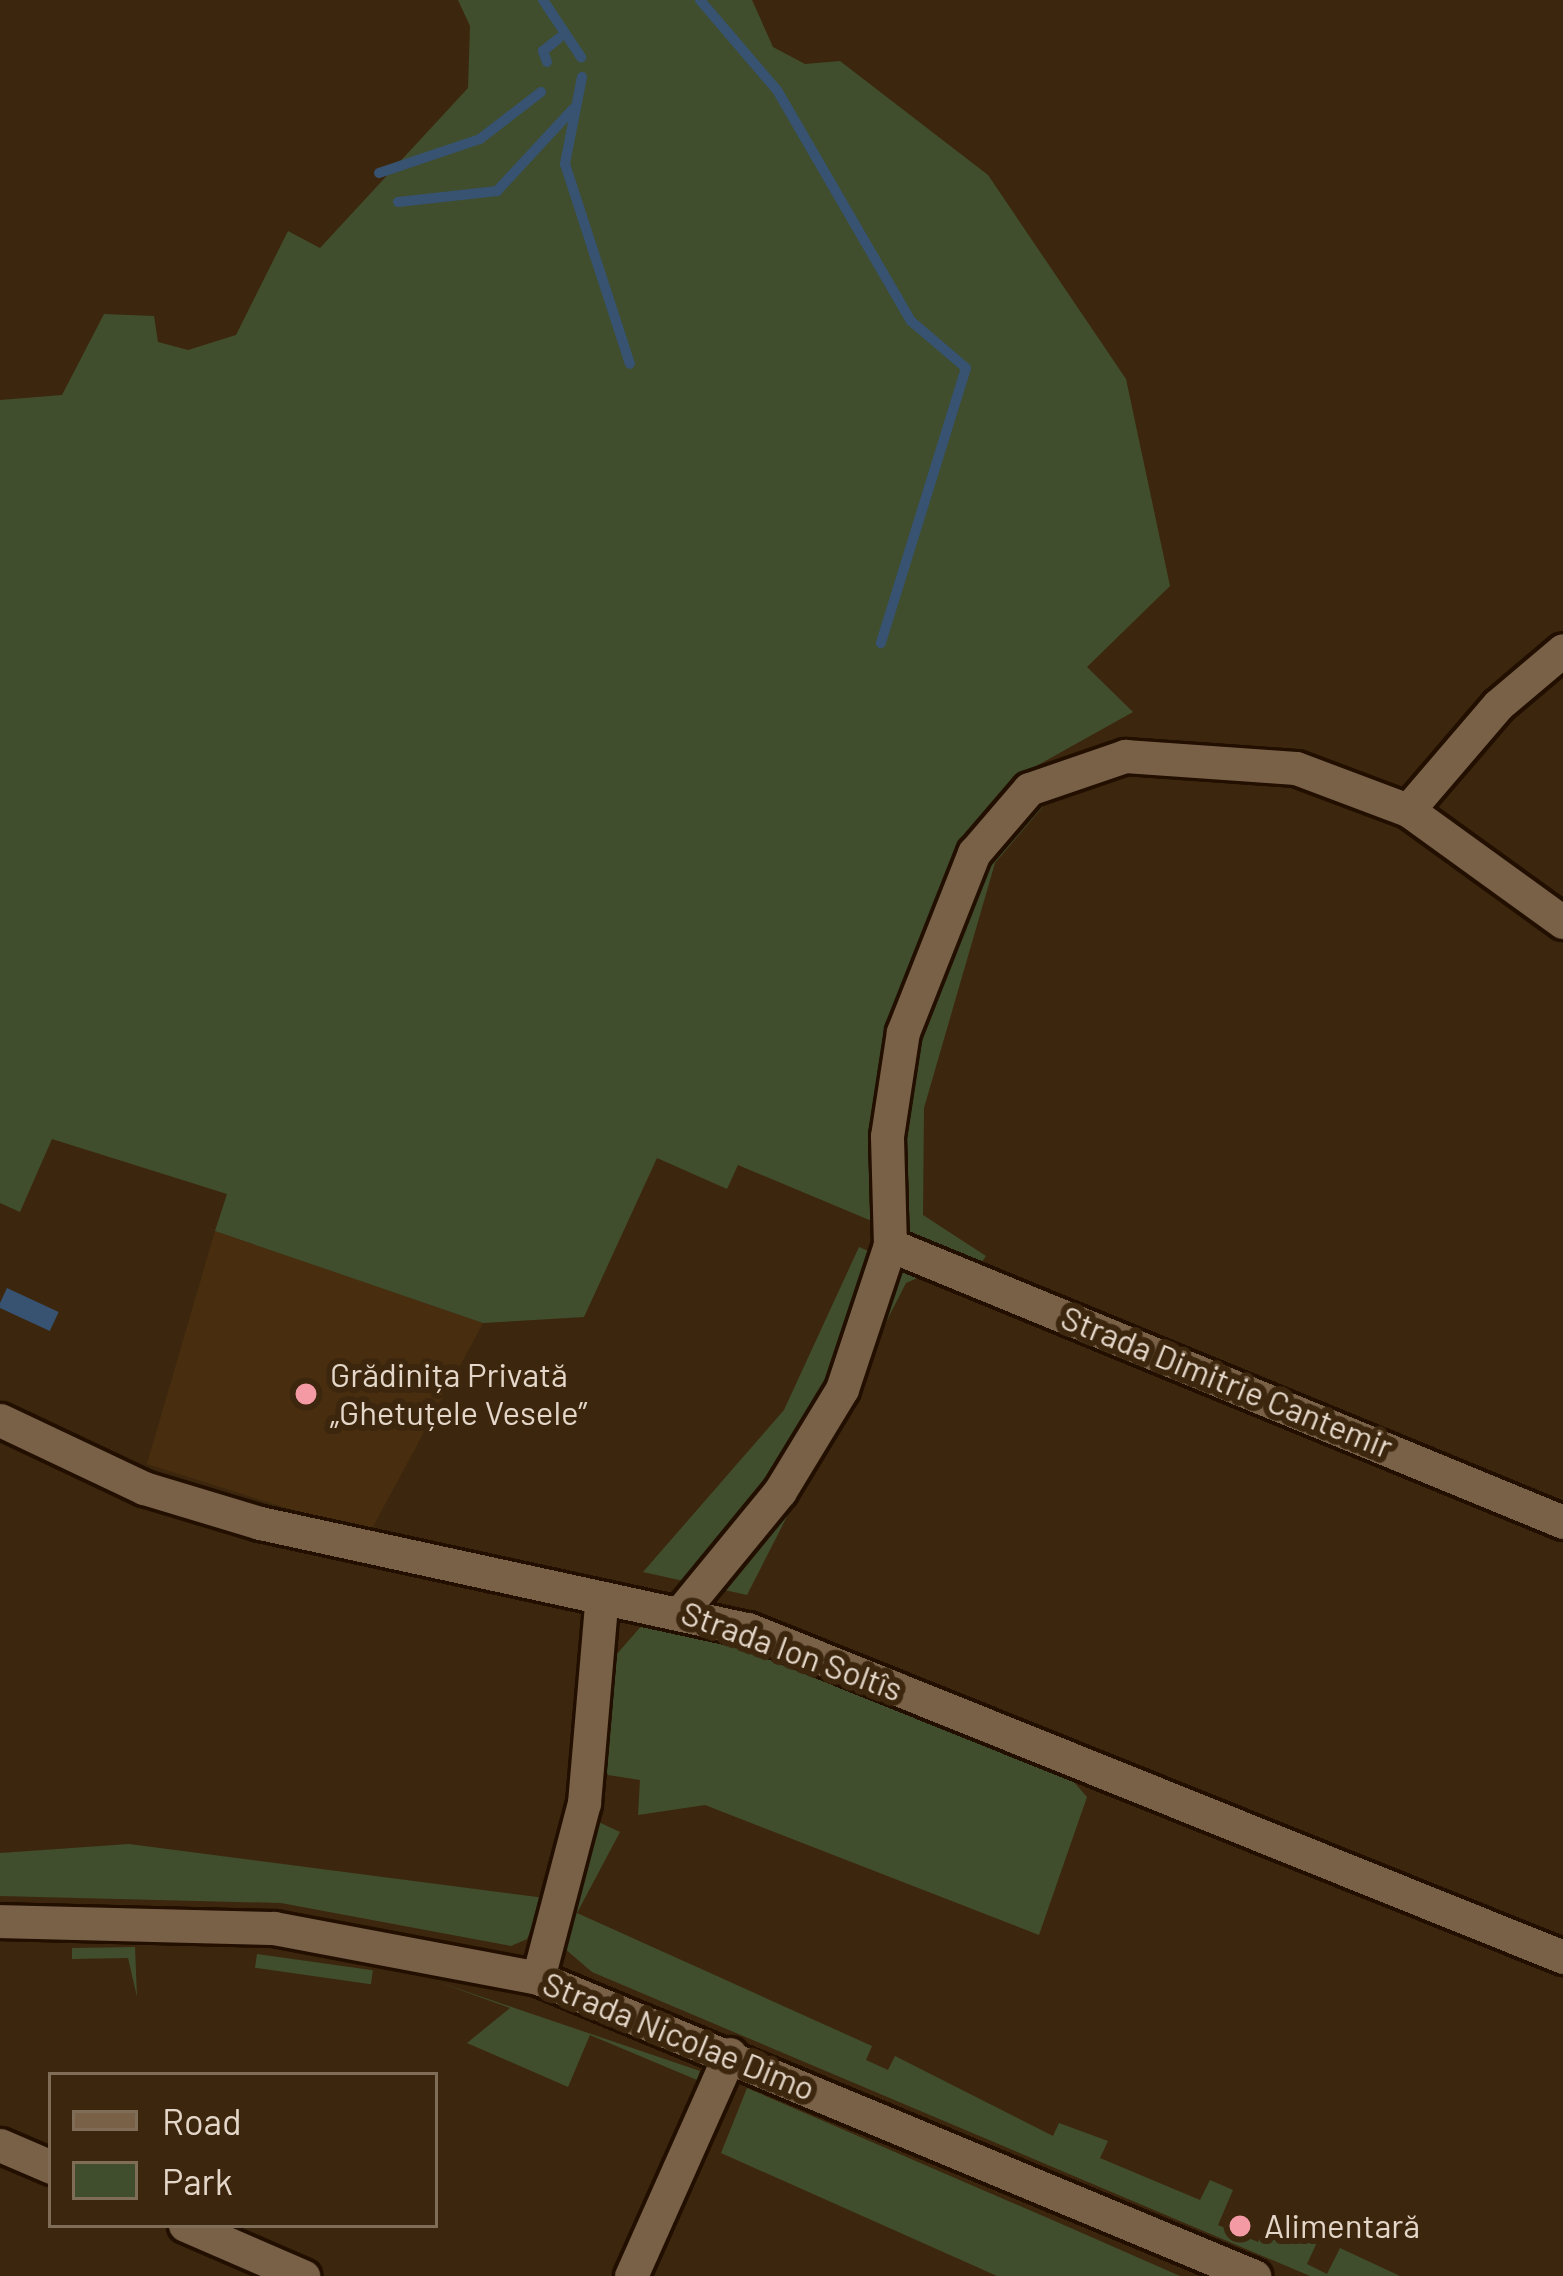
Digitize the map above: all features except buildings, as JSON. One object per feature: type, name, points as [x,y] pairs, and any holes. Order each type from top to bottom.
[{"type":"street","points":[[1408,810],[1498,705],[1563,650]]},
{"type":"street","points":[[684,1607],[818,1434],[890,1245],[889,1114],[903,1032],[974,854],[1029,789],[1074,768],[1176,753],[1296,768],[1408,810],[1563,922]]},
{"type":"street","name":"Strada Dimitrie Cantemir","points":[[890,1245],[1563,1522]]},
{"type":"street","name":"Strada Ion Soltîs","points":[[0,1420],[164,1494],[601,1603],[684,1607],[1563,1957]]},
{"type":"street","points":[[538,1978],[584,1803],[601,1603]]},
{"type":"street","name":"Strada Nicolae Dimo","points":[[0,1921],[274,1928],[538,1978],[730,2054],[1254,2276]]},
{"type":"street","points":[[631,2276],[730,2054]]},
{"type":"street","points":[[0,2145],[48,2166]]},
{"type":"street","points":[[192,2228],[304,2276]]},
{"type":"shaded area","name":"Grădinița Privată „Ghetuțele Vesele”","points":[[215,1231],[483,1323],[369,1534],[147,1464]]},
{"type":"green space","points":[[458,0],[752,0],[773,47],[805,64],[840,61],[988,175],[1126,379],[1170,586],[1087,667],[1133,712],[1013,779],[1050,798],[995,863],[924,1108],[923,1215],[986,1256],[979,1266],[738,1165],[727,1189],[657,1158],[584,1317],[483,1323],[215,1231],[227,1194],[52,1139],[20,1212],[0,1203],[0,400],[62,395],[104,314],[154,316],[158,342],[188,350],[236,335],[288,231],[320,248],[468,88],[470,26]]},
{"type":"green space","points":[[859,1247],[924,1275],[906,1283],[747,1595],[643,1572],[784,1410]]},
{"type":"green space","points":[[643,1624],[738,1642],[1073,1781],[1087,1797],[1039,1935],[705,1805],[638,1815],[640,1780],[608,1775],[602,1760],[610,1662]]},
{"type":"green space","points":[[590,1818],[620,1832],[577,1913],[872,2046],[866,2060],[888,2070],[895,2056],[1053,2136],[1059,2123],[1108,2141],[1100,2158],[1200,2200],[1210,2180],[1233,2190],[1218,2225],[1258,2242],[1270,2216],[1319,2238],[1307,2264],[1327,2274],[1340,2248],[1400,2276],[1310,2276],[592,1972],[564,1948]]},
{"type":"green space","points":[[129,1844],[545,1898],[527,1939],[511,1946],[281,1903],[0,1896],[0,1853]]},
{"type":"green space","points":[[135,1947],[137,1997],[128,1958],[72,1959],[72,1948]]},
{"type":"green space","points":[[257,1954],[373,1970],[371,1984],[255,1968]]},
{"type":"green space","points":[[438,1982],[700,2071],[697,2080],[590,2035],[568,2087],[467,2043],[510,2008]]},
{"type":"green space","points":[[747,2088],[1180,2276],[997,2276],[721,2153]]},
{"type":"water","points":[[7,1288],[59,1312],[50,1331],[0,1308]]},
{"type":"waterway","points":[[543,0],[581,57]]},
{"type":"waterway","points":[[700,0],[777,90],[911,321],[966,368],[881,643]]},
{"type":"waterway","points":[[547,62],[543,51],[559,38]]},
{"type":"waterway","points":[[582,77],[565,164],[630,364]]},
{"type":"waterway","points":[[379,173],[480,139],[541,92]]},
{"type":"waterway","points":[[398,202],[497,191],[573,109]]},
{"type":"place","name":"Grădinița Privată „Ghetuțele Vesele”","points":[[306,1394]]},
{"type":"place","name":"Alimentară","points":[[1240,2226]]}]
